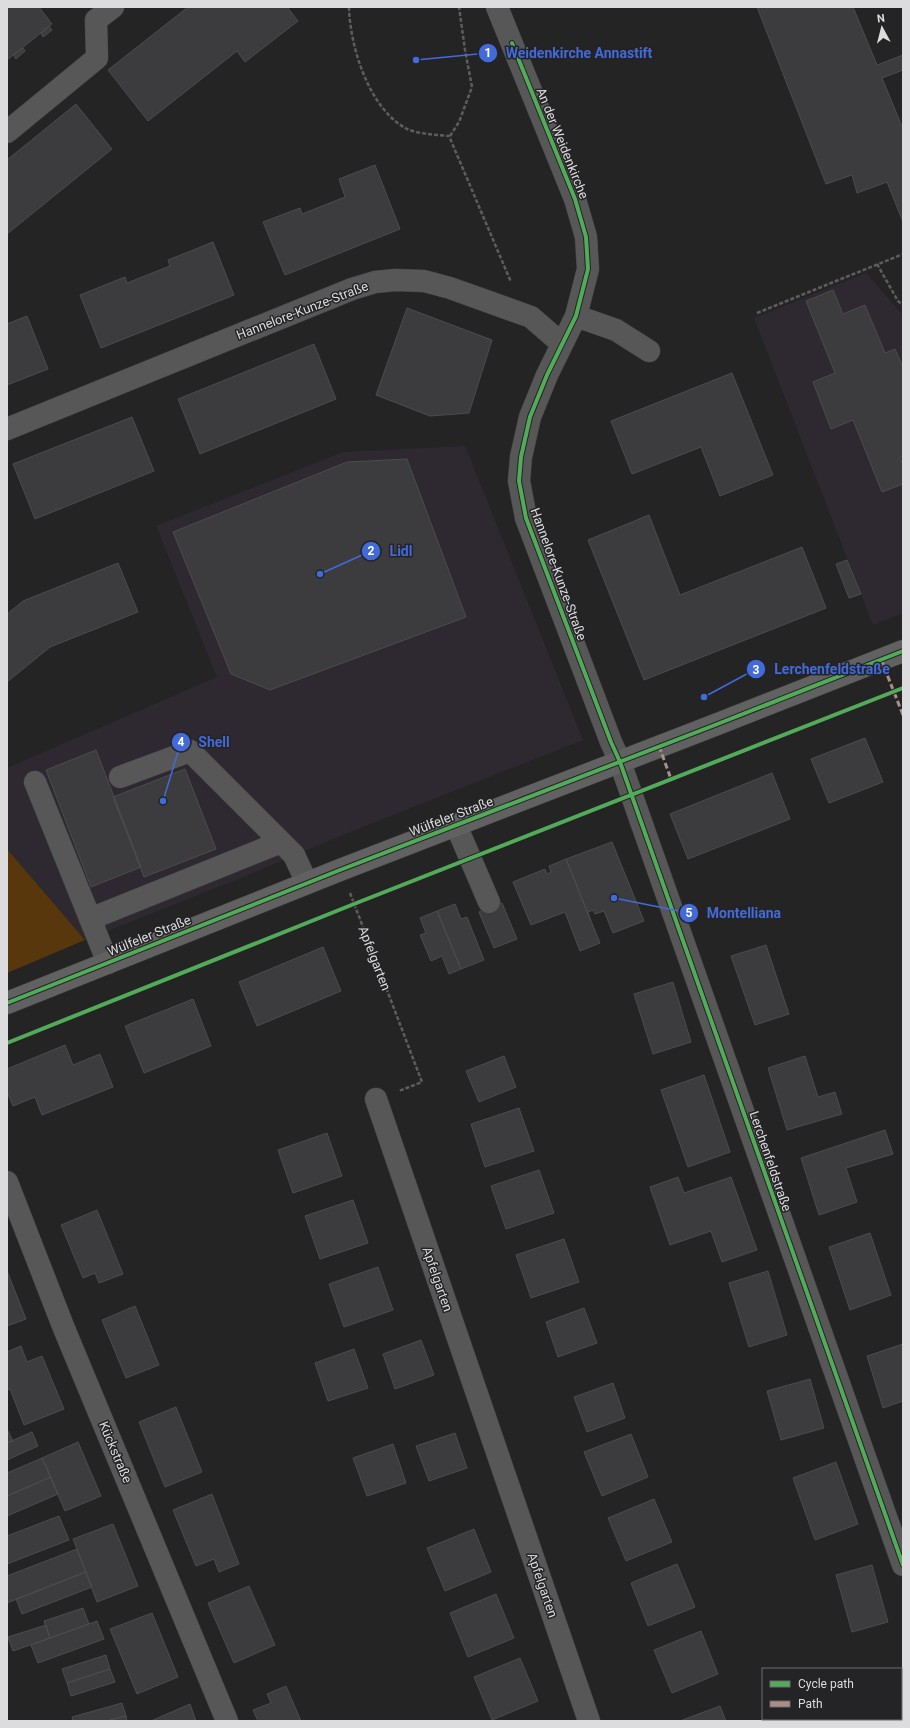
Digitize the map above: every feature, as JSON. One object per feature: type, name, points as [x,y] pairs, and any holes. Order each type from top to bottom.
[{"type":"main road","name":"Wülfeler Straße","points":[[7,1003],[340,870],[903,651]]},
{"type":"street","points":[[7,132],[97,58],[96,20],[112,7]]},
{"type":"street","name":"An der Weidenkirche","points":[[497,7],[575,199],[586,237],[588,269],[576,316],[562,344]]},
{"type":"street","name":"Hannelore-Kunze-Straße","points":[[7,429],[352,289],[375,282],[395,280],[424,281],[450,288],[531,317],[562,344],[547,375],[530,417],[521,457],[519,481],[526,518],[611,742],[620,762]]},
{"type":"street","points":[[576,316],[616,330],[649,351]]},
{"type":"street","points":[[120,777],[190,751],[294,855],[307,883]]},
{"type":"street","name":"Lerchenfeldstraße","points":[[620,762],[903,1565]]},
{"type":"street","points":[[35,782],[108,963]]},
{"type":"street","points":[[456,825],[490,902]]},
{"type":"street","points":[[90,919],[281,842]]},
{"type":"street","name":"Apfelgarten","points":[[376,1099],[589,1721]]},
{"type":"street","name":"Kückstraße","points":[[7,1182],[63,1326],[227,1721]]},
{"type":"path","points":[[349,7],[354,44],[362,68],[373,93],[389,116],[408,129],[450,136]]},
{"type":"path","points":[[450,136],[459,122],[472,87],[459,7]]},
{"type":"path","points":[[450,136],[514,289]]},
{"type":"path","points":[[757,313],[903,254]]},
{"type":"path","points":[[878,264],[898,300],[903,305]]},
{"type":"shaded area","points":[[866,273],[903,315],[903,613],[873,625],[754,318]]},
{"type":"shaded area","points":[[465,446],[583,740],[345,834],[246,876],[85,940],[7,849],[7,768],[217,677],[156,526],[343,452]]},
{"type":"shaded area","points":[[7,849],[85,940],[7,973]]},
{"type":"building","points":[[7,7],[39,7],[52,24],[7,60]]},
{"type":"building","points":[[188,7],[287,7],[298,21],[245,62],[237,51],[148,121],[108,70]]},
{"type":"building","points":[[757,7],[853,7],[877,65],[903,55],[903,70],[882,78],[903,129],[903,222],[887,182],[857,193],[852,175],[826,184]]},
{"type":"building","points":[[49,26],[52,30],[43,37],[41,33]]},
{"type":"building","points":[[23,48],[25,51],[16,59],[13,55]]},
{"type":"building","points":[[76,104],[112,149],[7,234],[7,160]]},
{"type":"building","points":[[375,165],[400,229],[285,275],[263,222],[300,208],[302,214],[345,197],[339,179]]},
{"type":"building","points":[[213,242],[234,295],[101,348],[80,295],[125,277],[127,283],[170,266],[168,260]]},
{"type":"building","points":[[833,290],[843,314],[865,305],[885,353],[895,349],[903,365],[903,456],[900,458],[903,465],[903,484],[882,492],[853,420],[831,429],[813,382],[835,373],[806,301]]},
{"type":"building","points":[[407,308],[492,340],[469,413],[430,416],[376,395]]},
{"type":"building","points":[[27,316],[48,369],[7,385],[7,324]]},
{"type":"building","points":[[314,344],[336,399],[200,454],[178,399]]},
{"type":"building","points":[[732,373],[773,475],[720,496],[701,447],[632,474],[611,421]]},
{"type":"building","points":[[132,417],[154,471],[35,519],[13,464]]},
{"type":"building","points":[[407,459],[466,617],[270,690],[231,674],[173,532],[347,462]]},
{"type":"building","points":[[649,515],[680,595],[802,547],[826,608],[644,680],[588,540]]},
{"type":"building","points":[[847,560],[861,594],[849,598],[836,564]]},
{"type":"building","points":[[118,563],[138,612],[50,647],[7,682],[7,614],[23,601]]},
{"type":"building","points":[[865,738],[883,782],[829,803],[811,759]]},
{"type":"building","points":[[96,750],[141,867],[91,887],[46,770]]},
{"type":"building","points":[[185,769],[216,849],[144,877],[113,797]]},
{"type":"building","points":[[772,773],[790,819],[688,859],[670,814]]},
{"type":"building","points":[[612,842],[644,921],[613,933],[604,911],[595,914],[593,910],[588,912],[590,919],[566,859]]},
{"type":"building","points":[[566,859],[600,943],[580,951],[565,912],[531,925],[513,882],[545,869],[547,874],[551,872],[549,866]]},
{"type":"building","points":[[502,903],[517,939],[494,948],[479,912]]},
{"type":"building","points":[[455,904],[461,919],[467,917],[484,960],[461,969],[437,911]]},
{"type":"building","points":[[437,911],[461,969],[449,974],[442,956],[431,961],[420,935],[426,933],[420,918]]},
{"type":"building","points":[[766,945],[789,1014],[755,1025],[731,956]]},
{"type":"building","points":[[323,947],[341,991],[257,1026],[239,982]]},
{"type":"building","points":[[673,982],[691,1042],[653,1054],[634,994]]},
{"type":"building","points":[[193,999],[211,1046],[144,1073],[125,1026]]},
{"type":"building","points":[[65,1045],[73,1065],[100,1054],[113,1087],[42,1115],[35,1097],[13,1106],[7,1092],[7,1069]]},
{"type":"building","points":[[504,1056],[516,1087],[479,1102],[466,1071]]},
{"type":"building","points":[[805,1056],[818,1097],[835,1092],[842,1114],[787,1130],[768,1068]]},
{"type":"building","points":[[704,1075],[730,1152],[688,1167],[661,1090]]},
{"type":"building","points":[[519,1108],[534,1151],[485,1167],[471,1124]]},
{"type":"building","points":[[885,1130],[893,1154],[846,1168],[857,1202],[819,1215],[801,1158]]},
{"type":"building","points":[[327,1133],[342,1176],[293,1193],[278,1150]]},
{"type":"building","points":[[539,1170],[554,1213],[506,1229],[491,1186]]},
{"type":"building","points":[[678,1177],[684,1193],[731,1177],[757,1250],[722,1262],[711,1231],[670,1245],[650,1187]]},
{"type":"building","points":[[353,1200],[368,1243],[320,1259],[305,1216]]},
{"type":"building","points":[[97,1210],[123,1274],[99,1283],[95,1273],[83,1278],[61,1225]]},
{"type":"building","points":[[870,1233],[891,1295],[850,1310],[829,1247]]},
{"type":"building","points":[[564,1239],[579,1282],[531,1298],[516,1255]]},
{"type":"building","points":[[378,1267],[393,1310],[344,1327],[329,1284]]},
{"type":"building","points":[[7,1271],[26,1319],[7,1326]]},
{"type":"building","points":[[768,1271],[787,1335],[749,1347],[729,1283]]},
{"type":"building","points":[[135,1306],[159,1365],[126,1378],[102,1320]]},
{"type":"building","points":[[584,1308],[597,1343],[558,1357],[546,1322]]},
{"type":"building","points":[[421,1340],[434,1375],[395,1389],[383,1354]]},
{"type":"building","points":[[903,1344],[903,1401],[883,1408],[867,1356]]},
{"type":"building","points":[[21,1346],[27,1362],[42,1356],[64,1409],[24,1425],[10,1389],[7,1390],[7,1352]]},
{"type":"building","points":[[354,1349],[368,1388],[328,1401],[315,1363]]},
{"type":"building","points":[[810,1379],[824,1428],[781,1440],[767,1391]]},
{"type":"building","points":[[613,1383],[625,1418],[587,1432],[574,1397]]},
{"type":"building","points":[[176,1407],[202,1472],[165,1487],[139,1422]]},
{"type":"building","points":[[7,1429],[13,1441],[7,1443]]},
{"type":"building","points":[[32,1432],[38,1446],[7,1460],[7,1443]]},
{"type":"building","points":[[455,1433],[467,1468],[429,1481],[416,1446]]},
{"type":"building","points":[[631,1434],[648,1477],[602,1496],[584,1452]]},
{"type":"building","points":[[78,1442],[101,1496],[65,1511],[42,1458]]},
{"type":"building","points":[[393,1444],[406,1483],[367,1496],[353,1458]]},
{"type":"building","points":[[42,1458],[51,1477],[7,1496],[7,1473]]},
{"type":"building","points":[[836,1462],[858,1524],[815,1540],[793,1478]]},
{"type":"building","points":[[51,1477],[58,1494],[7,1516],[7,1496]]},
{"type":"building","points":[[212,1494],[239,1564],[219,1572],[214,1559],[196,1566],[173,1510]]},
{"type":"building","points":[[654,1499],[672,1542],[626,1561],[608,1518]]},
{"type":"building","points":[[59,1516],[69,1540],[7,1564],[7,1536]]},
{"type":"building","points":[[113,1524],[138,1586],[97,1602],[73,1539]]},
{"type":"building","points":[[474,1529],[491,1572],[445,1591],[427,1548]]},
{"type":"building","points":[[77,1549],[86,1572],[7,1603],[7,1576]]},
{"type":"building","points":[[677,1564],[695,1607],[648,1626],[631,1583]]},
{"type":"building","points":[[872,1565],[888,1622],[852,1632],[836,1575]]},
{"type":"building","points":[[86,1572],[92,1587],[22,1614],[16,1599]]},
{"type":"building","points":[[249,1586],[275,1645],[234,1663],[208,1603]]},
{"type":"building","points":[[496,1594],[514,1638],[468,1657],[450,1613]]},
{"type":"building","points":[[83,1608],[89,1624],[50,1638],[44,1621]]},
{"type":"building","points":[[152,1613],[178,1677],[137,1694],[110,1629]]},
{"type":"building","points":[[97,1621],[104,1639],[38,1663],[31,1645]]},
{"type":"building","points":[[46,1625],[50,1638],[13,1651],[8,1637]]},
{"type":"building","points":[[701,1631],[718,1674],[672,1693],[654,1650]]},
{"type":"building","points":[[106,1655],[110,1669],[67,1683],[62,1669]]},
{"type":"building","points":[[520,1658],[538,1701],[492,1720],[474,1677]]},
{"type":"building","points":[[110,1669],[115,1682],[71,1696],[67,1683]]},
{"type":"building","points":[[286,1686],[301,1721],[258,1721],[253,1710],[271,1703],[267,1694]]},
{"type":"building","points":[[122,1703],[126,1716],[106,1721],[73,1721],[72,1717]]},
{"type":"building","points":[[190,1704],[196,1721],[151,1721]]},
{"type":"building","points":[[720,1706],[726,1721],[680,1721]]},
{"type":"building","points":[[126,1716],[127,1721],[106,1721]]},
{"type":"building","points":[[845,1720],[876,1720],[873,1721]]},
{"type":"marked path","points":[[881,659],[903,715]]},
{"type":"marked path","points":[[659,746],[671,779]]},
{"type":"cycle path","points":[[512,43],[575,199],[586,237],[588,269],[576,316],[547,375],[530,417],[521,457],[519,481],[526,518],[611,742],[620,762],[903,1565]]},
{"type":"cycle path","points":[[7,1003],[340,870],[903,651]]},
{"type":"cycle path","points":[[7,1043],[354,904],[903,688]]},
{"type":"place","name":"Weidenkirche Annastift","points":[[416,60]]},
{"type":"place","name":"Lidl","points":[[320,574]]},
{"type":"place","name":"Lerchenfeldstraße","points":[[704,697]]},
{"type":"place","name":"Shell","points":[[163,801]]},
{"type":"place","name":"Montelliana","points":[[614,898]]}]
